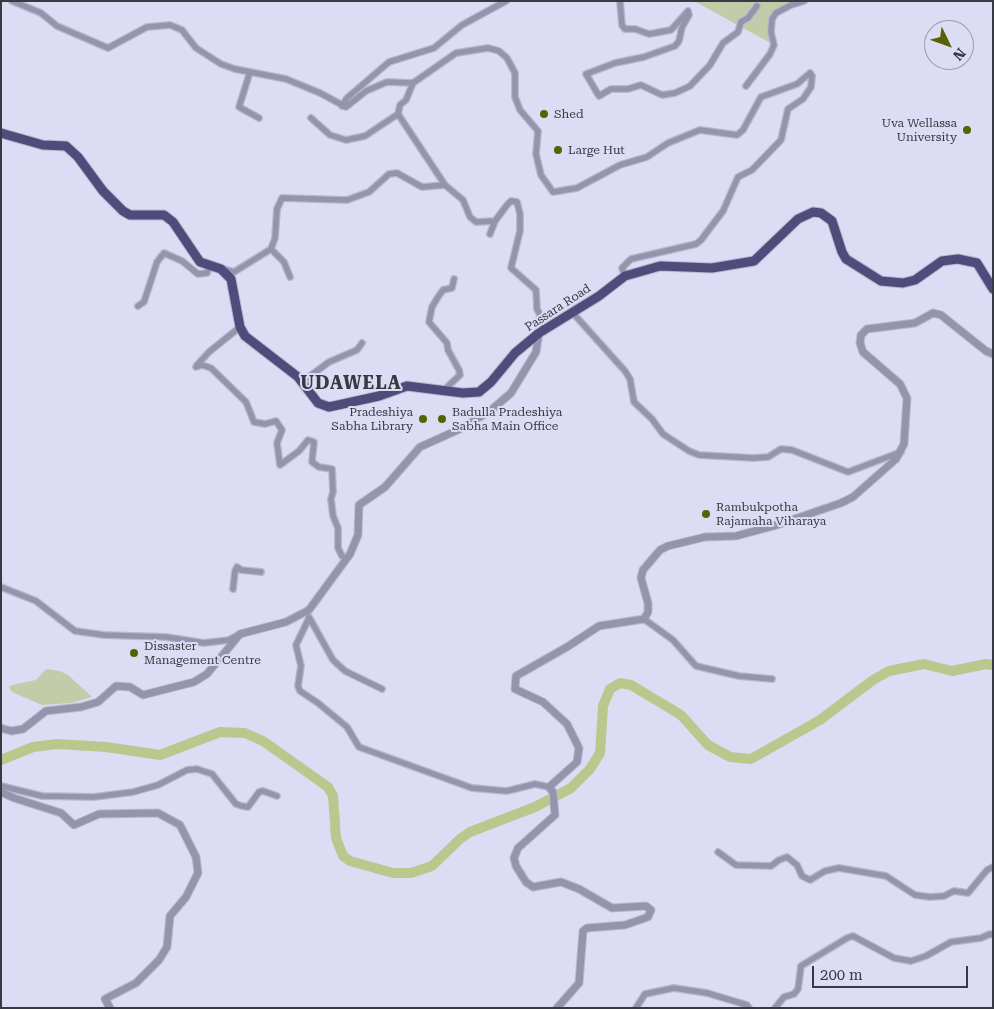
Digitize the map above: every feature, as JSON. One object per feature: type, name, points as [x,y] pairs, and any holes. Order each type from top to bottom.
[{"type":"highway","points":[[1,134],[26,142],[66,146],[78,156],[103,191],[130,215],[164,215],[174,222],[200,262],[221,269],[231,279],[240,327]]},
{"type":"highway","name":"Passara Road","points":[[240,327],[245,336],[302,382],[318,403],[329,407],[379,396],[407,386],[473,393],[484,389],[515,352],[541,331],[599,296],[625,276],[660,266],[712,268],[754,261],[798,219],[813,212],[821,213],[832,221],[846,259],[881,281],[903,283],[914,280],[942,261],[958,259],[977,263],[993,289]]},
{"type":"street","points":[[12,1],[41,13],[57,26],[108,48],[147,27],[170,25],[182,30],[196,48],[221,64],[286,79],[320,93],[342,106],[350,106],[366,91],[387,82],[413,83]]},
{"type":"street","points":[[342,106],[389,62],[434,48],[462,25],[506,1]]},
{"type":"street","points":[[620,1],[622,25],[625,29],[635,29],[649,34],[671,30],[688,11],[688,15],[682,27],[679,41],[674,46],[644,57],[614,63],[586,74],[599,96],[611,89],[628,89],[641,85],[662,95],[675,93],[690,86],[710,65],[723,43],[738,32],[741,22],[748,18],[756,6]]},
{"type":"street","points":[[746,86],[774,46],[771,32],[772,19],[776,13],[790,5],[804,1]]},
{"type":"street","points":[[311,118],[330,135],[346,140],[364,136],[398,114],[400,105],[406,100],[413,83],[456,53],[488,48],[499,51],[507,58],[515,72],[515,97],[520,110],[538,131],[536,154],[541,176],[549,189],[559,192],[577,188],[620,165],[647,157],[668,143],[700,130],[737,135],[743,130],[761,97],[797,84],[810,73],[812,76],[811,86],[803,98],[788,109],[781,140],[752,170],[738,177],[723,211],[701,240],[696,244],[631,259],[622,268],[625,276]]},
{"type":"street","points":[[250,72],[240,107],[259,118]]},
{"type":"street","points":[[398,114],[445,185],[463,200],[470,217],[476,222],[495,221]]},
{"type":"street","points":[[221,269],[234,272],[271,249],[275,238],[277,209],[282,198],[347,200],[369,192],[389,174],[397,173],[422,187],[445,185]]},
{"type":"street","points":[[1,587],[36,601],[75,631],[104,636],[166,637],[204,643],[230,640],[240,634],[286,622],[309,610],[350,554],[358,535],[359,505],[386,487],[420,447],[460,429],[490,411],[511,392],[536,352],[541,331],[538,321],[541,317],[537,309],[536,290],[511,268],[520,231],[520,214],[515,200],[507,205],[495,221],[490,234]]},
{"type":"street","points":[[271,249],[284,262],[290,277]]},
{"type":"street","points":[[138,306],[144,302],[157,262],[164,252],[182,261],[198,274],[207,273],[210,266]]},
{"type":"street","points":[[444,390],[460,375],[459,370],[448,350],[448,343],[429,322],[432,307],[443,290],[452,288],[454,279]]},
{"type":"street","points":[[572,312],[581,324],[594,334],[630,379],[634,402],[652,419],[663,434],[689,451],[699,454],[753,458],[768,457],[781,449],[792,450],[848,472],[901,452]]},
{"type":"street","points":[[644,619],[648,612],[648,603],[641,578],[643,570],[660,550],[668,546],[705,537],[736,536],[777,525],[841,503],[853,497],[901,452],[904,444],[907,398],[900,384],[863,352],[860,343],[862,335],[867,329],[915,323],[933,313],[941,315],[986,351],[993,354]]},
{"type":"street","points":[[240,327],[209,352],[196,367],[202,365],[211,368],[246,402],[254,422],[264,424],[276,421],[282,430],[277,443],[280,465],[299,451],[308,440],[314,442],[312,462],[319,467],[332,469],[333,492],[331,499],[333,516],[338,528],[338,548],[342,556]]},
{"type":"street","points":[[302,382],[329,362],[357,350],[362,343]]},
{"type":"street","points":[[233,589],[237,567],[242,570],[261,572]]},
{"type":"street","points":[[309,610],[309,618],[296,645],[301,666],[298,686],[300,691],[318,703],[347,728],[359,748],[472,788],[507,790],[535,784],[551,789]]},
{"type":"street","points":[[309,618],[333,660],[345,671],[382,689]]},
{"type":"street","points":[[551,789],[577,762],[579,748],[567,724],[543,702],[516,690],[516,676],[567,648],[599,626],[644,619],[673,640],[696,666],[739,676],[772,679]]},
{"type":"street","points":[[1,728],[11,731],[23,729],[46,711],[81,708],[98,702],[116,686],[130,687],[143,695],[194,682],[207,674],[240,634]]},
{"type":"street","points":[[1,786],[42,796],[94,797],[149,787],[187,770],[198,769],[212,774],[236,804],[248,807],[259,792],[263,791],[276,796]]},
{"type":"street","points":[[551,789],[556,809],[554,818],[526,839],[515,853],[514,862],[526,882],[533,887],[561,882],[579,889],[612,908],[646,906],[651,910],[648,918],[626,925],[587,928],[583,931],[580,983],[556,1008]]},
{"type":"street","points":[[1,792],[61,813],[74,825],[99,814],[158,813],[180,825],[188,840],[196,857],[198,873],[186,897],[170,916],[167,946],[159,960],[136,983],[104,999],[110,1008]]},
{"type":"street","points":[[718,852],[736,865],[771,866],[779,860],[787,858],[797,865],[802,876],[810,880],[825,871],[839,868],[886,876],[914,895],[930,897],[944,896],[954,892],[968,893],[987,870],[993,867]]},
{"type":"street","points":[[775,1008],[784,997],[794,994],[798,989],[801,966],[847,938],[853,936],[894,958],[911,961],[926,956],[951,942],[993,935]]},
{"type":"street","points":[[636,1008],[645,994],[674,988],[707,993],[747,1005],[749,1008]]},
{"type":"green space","points":[[694,1],[804,1],[790,5],[772,19],[774,45]]},
{"type":"green space","points":[[46,669],[60,671],[68,675],[92,697],[71,703],[42,705],[12,692],[9,687],[36,680]]},
{"type":"waterway","points":[[1,760],[33,747],[57,744],[106,747],[160,755],[220,732],[245,733],[263,741],[328,787],[333,796],[336,838],[343,856],[350,861],[393,873],[411,873],[432,866],[470,832],[535,807],[571,788],[590,769],[600,753],[603,706],[610,689],[620,683],[631,685],[681,715],[708,745],[730,757],[751,759],[820,720],[873,680],[889,671],[924,664],[952,671],[986,664],[993,665]]},
{"type":"place","name":"Shed","points":[[544,114]]},
{"type":"place","name":"Uva Wellassa University","points":[[967,130]]},
{"type":"place","name":"Large Hut","points":[[558,150]]},
{"type":"place","name":"Pradeshiya Sabha Library","points":[[423,419]]},
{"type":"place","name":"Badulla Pradeshiya Sabha Main Office","points":[[442,419]]},
{"type":"place","name":"Rambukpotha Rajamaha Viharaya","points":[[706,514]]},
{"type":"place","name":"Dissaster Management Centre","points":[[134,653]]},
{"type":"district","name":"UDAWELA","points":[[351,384]]}]
